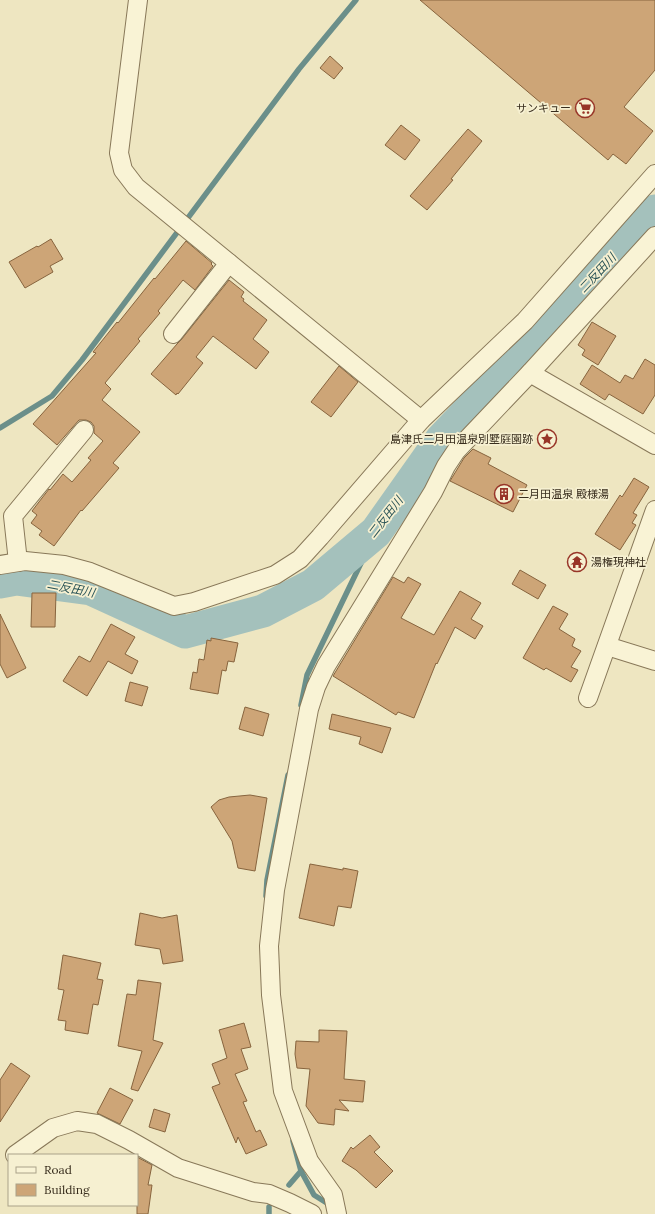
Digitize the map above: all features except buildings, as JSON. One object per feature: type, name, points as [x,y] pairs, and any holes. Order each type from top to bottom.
[{"type":"street","points":[[138,0],[119,153],[123,170],[136,187],[192,234],[421,420]]},
{"type":"street","points":[[0,565],[25,561],[64,565],[90,572],[174,606],[194,602],[275,575],[300,559],[421,420],[525,321],[655,174]]},
{"type":"street","points":[[337,1214],[333,1195],[309,1161],[283,1091],[271,995],[269,946],[275,890],[309,709],[316,687],[326,666],[433,492],[446,466],[456,451],[530,373],[655,236]]},
{"type":"street","points":[[173,334],[229,264]]},
{"type":"street","points":[[530,373],[655,445]]},
{"type":"street","points":[[18,562],[13,516],[84,430]]},
{"type":"street","points":[[588,698],[655,510]]},
{"type":"street","points":[[607,646],[655,661]]},
{"type":"street","points":[[16,1154],[53,1128],[77,1121],[96,1124],[129,1140],[178,1168],[253,1192],[270,1194],[290,1202],[312,1214]]},
{"type":"waterway","points":[[0,428],[52,396],[82,360],[299,69],[356,0]]},
{"type":"waterway","name":"二反田川","points":[[0,582],[16,579],[91,589],[185,632],[263,611],[313,585],[376,532],[441,440],[565,310],[655,211]]},
{"type":"waterway","points":[[301,705],[307,675],[376,532]]},
{"type":"waterway","points":[[266,896],[267,880],[288,775]]},
{"type":"waterway","points":[[289,1185],[301,1171],[293,1141]]},
{"type":"waterway","points":[[301,1171],[314,1195],[330,1205]]},
{"type":"waterway","points":[[269,1207],[269,1214]]},
{"type":"place","name":"サンキュー","points":[[585,108]]},
{"type":"place","name":"島津氏二月田温泉別墅庭園跡","points":[[547,439]]},
{"type":"place","name":"二月田温泉 殿様湯","points":[[504,494]]},
{"type":"place","name":"湯権現神社","points":[[577,562]]}]
